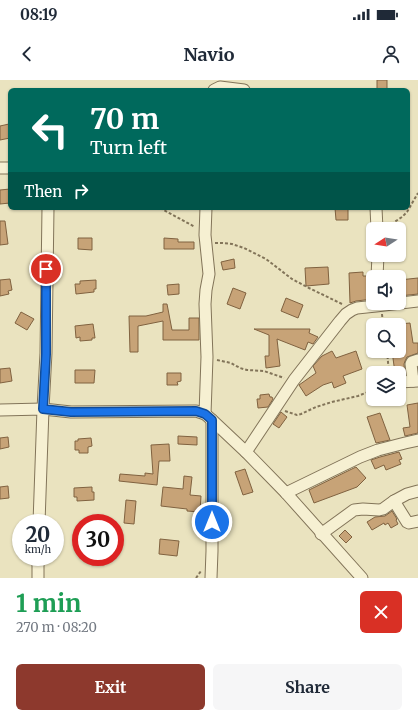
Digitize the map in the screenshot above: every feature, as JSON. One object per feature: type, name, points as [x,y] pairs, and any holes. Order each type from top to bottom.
[{"type":"street","points":[[218,88],[228,88]]},
{"type":"street","points":[[39,514],[46,354],[48,210]]},
{"type":"street","points":[[206,210],[208,274],[205,304],[212,551],[211,578]]},
{"type":"street","points":[[376,210],[377,222]]},
{"type":"street","points":[[406,302],[418,301]]},
{"type":"street","points":[[246,452],[277,408],[294,380],[340,321],[352,310],[366,307]]},
{"type":"street","points":[[406,382],[416,381],[411,364],[412,362],[418,360]]},
{"type":"street","points":[[0,410],[43,409],[71,412],[196,411],[209,417],[246,452],[286,494],[362,578]]},
{"type":"street","points":[[286,494],[360,457],[378,450],[418,440]]},
{"type":"street","points":[[321,534],[354,510],[384,509],[394,500],[418,491]]},
{"type":"street","points":[[394,500],[407,522],[418,521]]},
{"type":"street","points":[[38,566],[38,578]]},
{"type":"path","points":[[410,207],[418,193]]},
{"type":"path","points":[[164,210],[193,226],[206,238],[244,248],[266,259],[292,279],[352,310]]},
{"type":"path","points":[[394,222],[402,217],[408,210]]},
{"type":"path","points":[[207,357],[231,363],[247,370],[264,371],[275,376],[294,380]]},
{"type":"path","points":[[277,408],[294,414],[301,414],[316,407],[366,393]]},
{"type":"building","points":[[377,80],[387,80],[387,88],[377,88]]},
{"type":"building","points":[[8,124],[8,138],[0,140],[0,126]]},
{"type":"building","points":[[8,189],[8,203],[0,204],[0,190]]},
{"type":"building","points":[[335,210],[348,210],[348,220],[336,220]]},
{"type":"building","points":[[0,221],[5,221],[8,244],[0,245]]},
{"type":"building","points":[[78,238],[92,238],[92,250],[78,249]]},
{"type":"building","points":[[164,238],[178,239],[178,242],[194,242],[194,249],[164,249]]},
{"type":"building","points":[[234,259],[235,268],[223,270],[221,262]]},
{"type":"building","points":[[328,267],[329,284],[306,286],[305,268]]},
{"type":"building","points":[[363,272],[363,276],[366,276],[366,300],[350,303],[349,273]]},
{"type":"building","points":[[418,278],[418,294],[406,295],[406,279]]},
{"type":"building","points":[[10,279],[12,290],[8,291],[9,294],[0,296],[0,280]]},
{"type":"building","points":[[96,280],[96,289],[94,289],[94,292],[76,294],[75,284],[80,284],[80,281]]},
{"type":"building","points":[[179,284],[179,294],[168,295],[167,285]]},
{"type":"building","points":[[233,288],[246,293],[240,309],[227,304]]},
{"type":"building","points":[[286,298],[303,305],[298,318],[281,311]]},
{"type":"building","points":[[163,304],[167,304],[172,330],[189,330],[189,318],[199,318],[199,340],[163,340],[163,321],[138,326],[138,352],[130,352],[129,316],[146,316],[163,312]]},
{"type":"building","points":[[21,312],[34,319],[27,330],[15,323]]},
{"type":"building","points":[[406,323],[410,323],[413,343],[418,343],[418,353],[407,357],[404,366],[394,366],[393,358],[406,358]]},
{"type":"building","points":[[93,324],[95,338],[92,338],[92,340],[80,341],[80,337],[76,338],[75,326]]},
{"type":"building","points":[[254,329],[310,329],[309,333],[318,337],[313,344],[308,342],[305,350],[277,339],[280,366],[266,368],[265,356],[269,356],[269,335]]},
{"type":"building","points":[[332,351],[336,358],[356,351],[362,369],[343,376],[346,383],[334,388],[332,382],[323,385],[306,396],[299,385],[316,373],[313,366],[322,356]]},
{"type":"building","points":[[10,368],[12,381],[0,383],[0,369]]},
{"type":"building","points":[[75,370],[95,370],[94,383],[75,383]]},
{"type":"building","points":[[167,373],[181,373],[181,381],[177,382],[178,385],[167,385]]},
{"type":"building","points":[[269,394],[273,399],[268,407],[258,408],[257,399],[260,399],[260,395]]},
{"type":"building","points":[[418,403],[418,433],[405,436],[403,428],[410,427],[407,405]]},
{"type":"building","points":[[281,412],[287,417],[279,428],[273,424]]},
{"type":"building","points":[[380,413],[390,440],[376,443],[367,417]]},
{"type":"building","points":[[178,436],[197,437],[197,445],[178,444]]},
{"type":"building","points":[[8,437],[9,447],[0,449],[0,438]]},
{"type":"building","points":[[91,438],[92,446],[88,447],[88,453],[79,453],[79,450],[75,450],[75,441],[78,441],[78,439]]},
{"type":"building","points":[[169,444],[170,461],[159,461],[157,485],[119,481],[120,474],[145,476],[145,473],[153,474],[151,445]]},
{"type":"building","points":[[399,452],[402,459],[399,460],[401,464],[386,470],[384,465],[375,469],[371,460]]},
{"type":"building","points":[[356,467],[366,478],[357,487],[314,503],[309,490]]},
{"type":"building","points":[[245,469],[253,492],[243,495],[235,472]]},
{"type":"building","points":[[184,476],[192,477],[190,495],[201,496],[200,512],[161,506],[163,487],[183,489]]},
{"type":"building","points":[[8,486],[9,498],[0,499],[0,487]]},
{"type":"building","points":[[92,487],[92,492],[94,492],[94,500],[77,501],[77,497],[74,497],[74,488]]},
{"type":"building","points":[[126,500],[136,501],[134,524],[124,523]]},
{"type":"building","points":[[392,511],[398,524],[391,528],[388,523],[385,525],[384,523],[372,530],[367,522],[375,517],[385,516]]},
{"type":"building","points":[[345,530],[352,537],[346,543],[339,536]]},
{"type":"building","points":[[160,539],[179,541],[177,556],[159,554]]},
{"type":"route","points":[[46,269],[46,354],[43,409],[71,412],[196,411],[205,414],[212,420],[212,522]]}]
